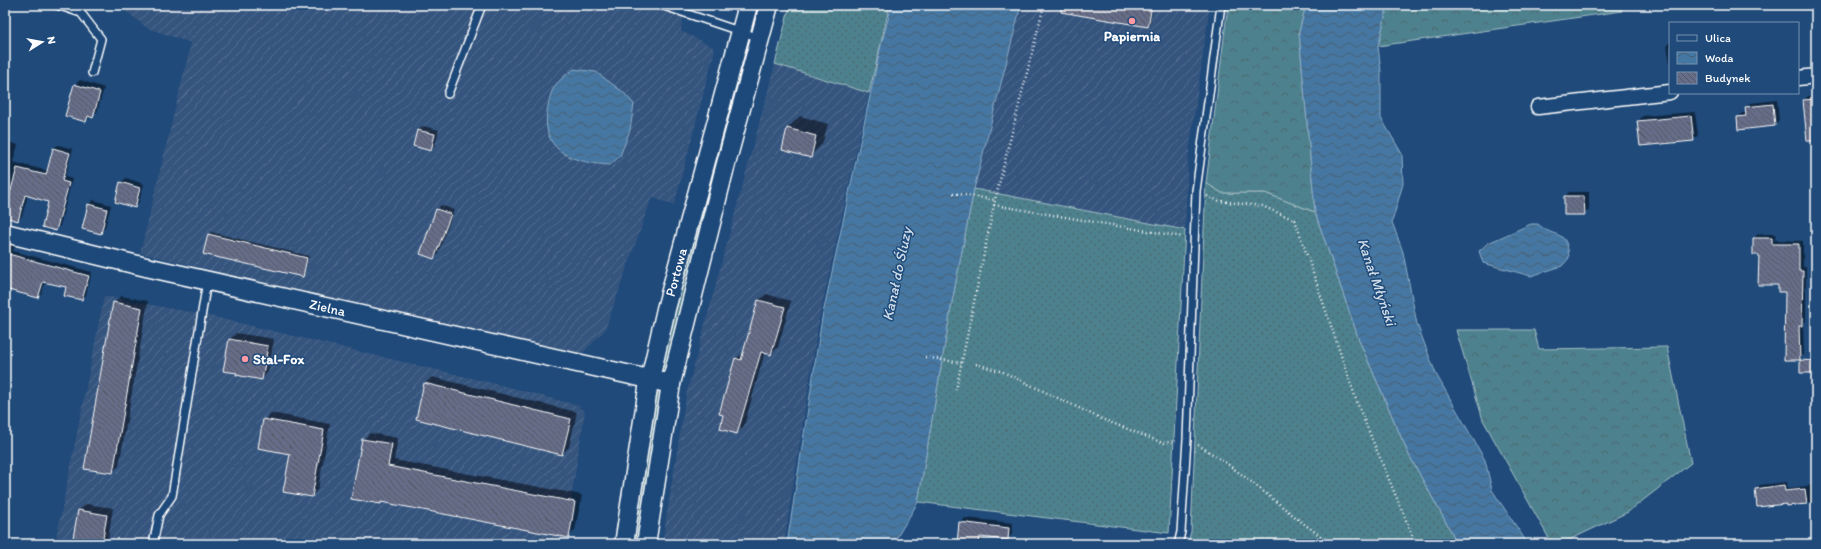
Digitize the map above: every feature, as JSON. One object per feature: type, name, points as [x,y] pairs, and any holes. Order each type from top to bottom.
[{"type":"street","name":"Portowa","points":[[624,544],[650,380],[666,309],[748,5]]},
{"type":"street","name":"Portowa","points":[[646,544],[671,384],[769,5]]},
{"type":"street","points":[[1799,78],[1816,76]]},
{"type":"street","points":[[1538,107],[1669,92]]},
{"type":"street","name":"Zielna","points":[[5,233],[207,281],[671,384]]},
{"type":"lane","points":[[57,5],[82,13],[101,39],[92,73]]},
{"type":"lane","points":[[448,94],[482,5]]},
{"type":"lane","points":[[661,5],[760,38]]},
{"type":"lane","points":[[1178,544],[1181,532],[1187,439],[1196,191],[1221,5]]},
{"type":"lane","points":[[153,544],[159,515],[172,496],[207,281]]},
{"type":"path","points":[[956,390],[995,200],[1044,5]]},
{"type":"path","points":[[1196,191],[1219,201],[1262,206],[1295,220],[1359,408],[1416,544]]},
{"type":"path","points":[[953,193],[995,200]]},
{"type":"path","points":[[994,205],[1194,239]]},
{"type":"path","points":[[925,356],[962,363]]},
{"type":"path","points":[[976,364],[1003,372],[1102,419],[1162,442],[1187,439],[1221,459],[1306,526],[1332,544]]},
{"type":"shaded area","points":[[118,5],[685,5],[681,31],[711,46],[715,50],[674,206],[652,197],[605,330],[578,358],[140,253],[191,43],[147,28]]},
{"type":"shaded area","points":[[1021,5],[1210,5],[1188,160],[1185,230],[974,189]]},
{"type":"shaded area","points":[[775,64],[869,93],[819,320],[784,544],[662,544],[686,395]]},
{"type":"shaded area","points":[[104,296],[206,315],[509,387],[580,406],[579,408],[585,411],[564,544],[55,544]]},
{"type":"green space","points":[[790,5],[890,5],[869,93],[775,64]]},
{"type":"green space","points":[[1228,5],[1306,5],[1299,32],[1315,212],[1265,193],[1222,193],[1206,183]]},
{"type":"green space","points":[[1388,5],[1620,5],[1622,11],[1378,46]]},
{"type":"green space","points":[[743,62],[747,63],[667,372],[662,376],[659,370],[739,66]]},
{"type":"green space","points":[[1206,183],[1222,193],[1265,193],[1315,212],[1359,340],[1409,455],[1458,544],[1187,544],[1191,532]]},
{"type":"green space","points":[[974,189],[1185,230],[1169,533],[918,502],[952,302]]},
{"type":"green space","points":[[1456,330],[1534,330],[1539,349],[1667,347],[1691,463],[1628,512],[1561,544],[1552,544],[1483,420]]},
{"type":"green space","points":[[658,393],[661,393],[641,536],[637,540],[633,539],[654,397]]},
{"type":"water","name":"Kanał do Śluzy","points":[[892,5],[1021,5],[974,189],[952,302],[918,502],[893,544],[787,544],[822,318],[881,45]]},
{"type":"water","name":"Kanał Młyński","points":[[1306,5],[1388,5],[1378,46],[1381,71],[1381,118],[1402,154],[1403,184],[1392,222],[1403,252],[1417,324],[1436,374],[1485,460],[1492,490],[1528,544],[1458,544],[1409,455],[1359,340],[1315,212],[1299,32]]},
{"type":"water","points":[[574,69],[596,72],[623,92],[634,104],[630,130],[620,156],[610,165],[585,162],[564,154],[556,147],[550,138],[547,126],[547,112],[552,91],[562,79]]},
{"type":"water","points":[[1531,224],[1538,224],[1544,229],[1559,235],[1566,242],[1569,258],[1562,266],[1531,276],[1483,263],[1479,251],[1488,243]]},
{"type":"building","name":"Papiernia","points":[[1061,5],[1152,5],[1148,27],[1061,12]]},
{"type":"building","points":[[74,84],[100,92],[93,118],[88,116],[86,122],[65,116]]},
{"type":"building","points":[[1816,99],[1816,141],[1807,141],[1803,100]]},
{"type":"building","points":[[1773,104],[1775,126],[1738,130],[1737,117],[1746,116],[1745,107]]},
{"type":"building","points":[[1691,116],[1694,141],[1640,146],[1637,121]]},
{"type":"building","points":[[787,128],[816,136],[811,158],[782,150]]},
{"type":"building","points":[[417,130],[435,134],[431,151],[413,146]]},
{"type":"building","points":[[53,148],[70,153],[62,181],[69,183],[56,231],[42,227],[48,202],[25,195],[18,221],[5,217],[17,168],[46,175]]},
{"type":"building","points":[[120,182],[140,188],[135,208],[115,202]]},
{"type":"building","points":[[1564,196],[1584,196],[1585,215],[1564,215]]},
{"type":"building","points":[[88,204],[107,209],[101,234],[82,229]]},
{"type":"building","points":[[436,209],[451,214],[434,259],[420,254]]},
{"type":"building","points":[[208,234],[307,258],[303,277],[203,254]]},
{"type":"building","points":[[1753,238],[1772,238],[1772,244],[1799,244],[1799,271],[1803,271],[1802,326],[1799,326],[1800,360],[1784,360],[1785,292],[1778,292],[1778,285],[1758,285],[1759,255],[1753,255]]},
{"type":"building","points":[[5,253],[89,276],[82,300],[64,296],[66,287],[43,282],[38,298],[5,289]]},
{"type":"building","points":[[758,300],[785,307],[771,355],[761,352],[737,434],[720,429],[723,415],[719,414],[735,358],[741,360]]},
{"type":"building","points":[[113,302],[142,308],[113,473],[84,469]]},
{"type":"building","name":"Stal-Fox","points":[[229,339],[268,346],[262,380],[223,371]]},
{"type":"building","points":[[1800,360],[1816,361],[1816,373],[1800,373]]},
{"type":"building","points":[[424,383],[571,419],[562,455],[416,419]]},
{"type":"building","points":[[263,419],[324,430],[312,497],[283,492],[290,454],[258,448]]},
{"type":"building","points":[[362,439],[392,444],[388,466],[575,502],[569,538],[381,502],[381,504],[351,499]]},
{"type":"building","points":[[1784,485],[1785,491],[1805,489],[1807,504],[1786,506],[1786,504],[1757,507],[1755,489]]},
{"type":"building","points":[[78,510],[107,515],[102,544],[72,544]]},
{"type":"building","points":[[959,522],[1009,528],[1008,540],[980,537],[979,544],[957,544]]},
{"type":"place","name":"Papiernia","points":[[1132,21]]},
{"type":"place","name":"Stal-Fox","points":[[245,359]]}]
